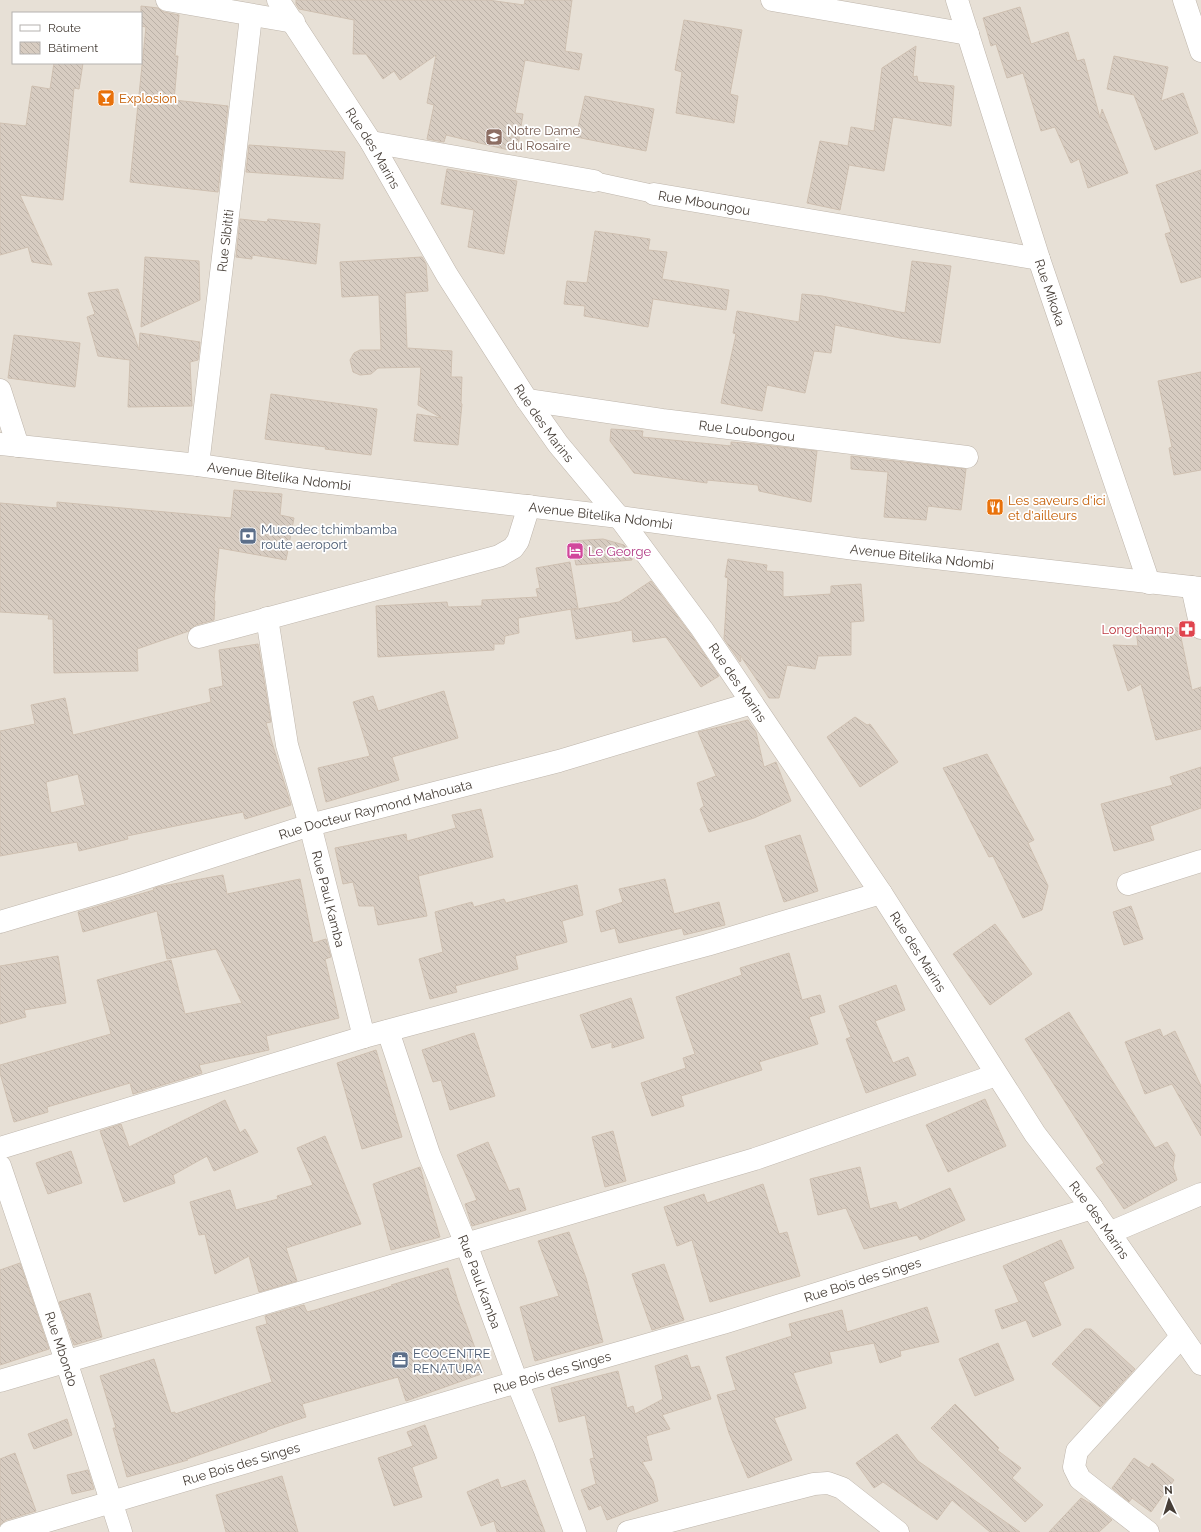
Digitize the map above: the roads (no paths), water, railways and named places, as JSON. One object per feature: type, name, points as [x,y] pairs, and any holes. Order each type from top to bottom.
[{"type":"street","points":[[167,0],[251,16],[294,22]]},
{"type":"street","name":"Rue des Marins","points":[[278,0],[294,22],[371,142],[447,275],[527,400],[558,444],[618,517],[702,629],[881,893],[1035,1134],[1092,1208],[1201,1364]]},
{"type":"street","points":[[772,0],[968,34]]},
{"type":"street","name":"Rue Mikoka","points":[[957,0],[1038,259],[1149,583]]},
{"type":"street","points":[[1184,0],[1201,51]]},
{"type":"street","name":"Rue Sibititi","points":[[198,465],[251,16]]},
{"type":"street","name":"Rue Mboungou","points":[[371,142],[594,181],[654,194],[1038,259]]},
{"type":"street","points":[[0,390],[9,445]]},
{"type":"street","name":"Rue Loubongou","points":[[527,400],[662,420],[967,457]]},
{"type":"street","name":"Avenue Bitelika Ndombi","points":[[9,445],[198,465],[313,481],[618,517],[855,549],[1196,588]]},
{"type":"street","points":[[198,637],[499,556],[513,548],[518,541],[529,506]]},
{"type":"street","points":[[1196,588],[1201,628]]},
{"type":"street","name":"Rue Paul Kamba","points":[[266,618],[287,745],[310,825],[364,1037]]},
{"type":"street","name":"Rue Docteur Raymond Mahouata","points":[[0,922],[124,885],[310,825],[559,761],[752,703]]},
{"type":"street","points":[[1128,884],[1201,861]]},
{"type":"street","points":[[0,1148],[364,1037],[707,945],[881,893]]},
{"type":"street","name":"Rue Paul Kamba","points":[[388,1031],[429,1154],[466,1244],[575,1532]]},
{"type":"street","points":[[0,1381],[755,1159],[996,1075]]},
{"type":"street","name":"Rue Mbondo","points":[[0,1166],[66,1361],[121,1532]]},
{"type":"street","points":[[1109,1233],[1201,1194]]},
{"type":"street","name":"Rue Bois des Singes","points":[[10,1532],[517,1382],[723,1324],[1092,1208]]},
{"type":"street","points":[[1148,1532],[1080,1479],[1074,1467],[1077,1451],[1182,1337]]},
{"type":"street","points":[[635,1531],[814,1484],[828,1483],[842,1488],[898,1532]]},
{"type":"place","name":"Explosion","points":[[106,98]]},
{"type":"place","name":"Notre Dame du Rosaire","points":[[494,137]]},
{"type":"place","name":"Les saveurs d'ici et d'ailleurs","points":[[995,507]]},
{"type":"place","name":"Mucodec tchimbamba route aeroport","points":[[248,536]]},
{"type":"place","name":"Le George","points":[[575,551]]},
{"type":"place","name":"Longchamp","points":[[1187,629]]},
{"type":"place","name":"ECOCENTRE RENATURA","points":[[400,1360]]}]
